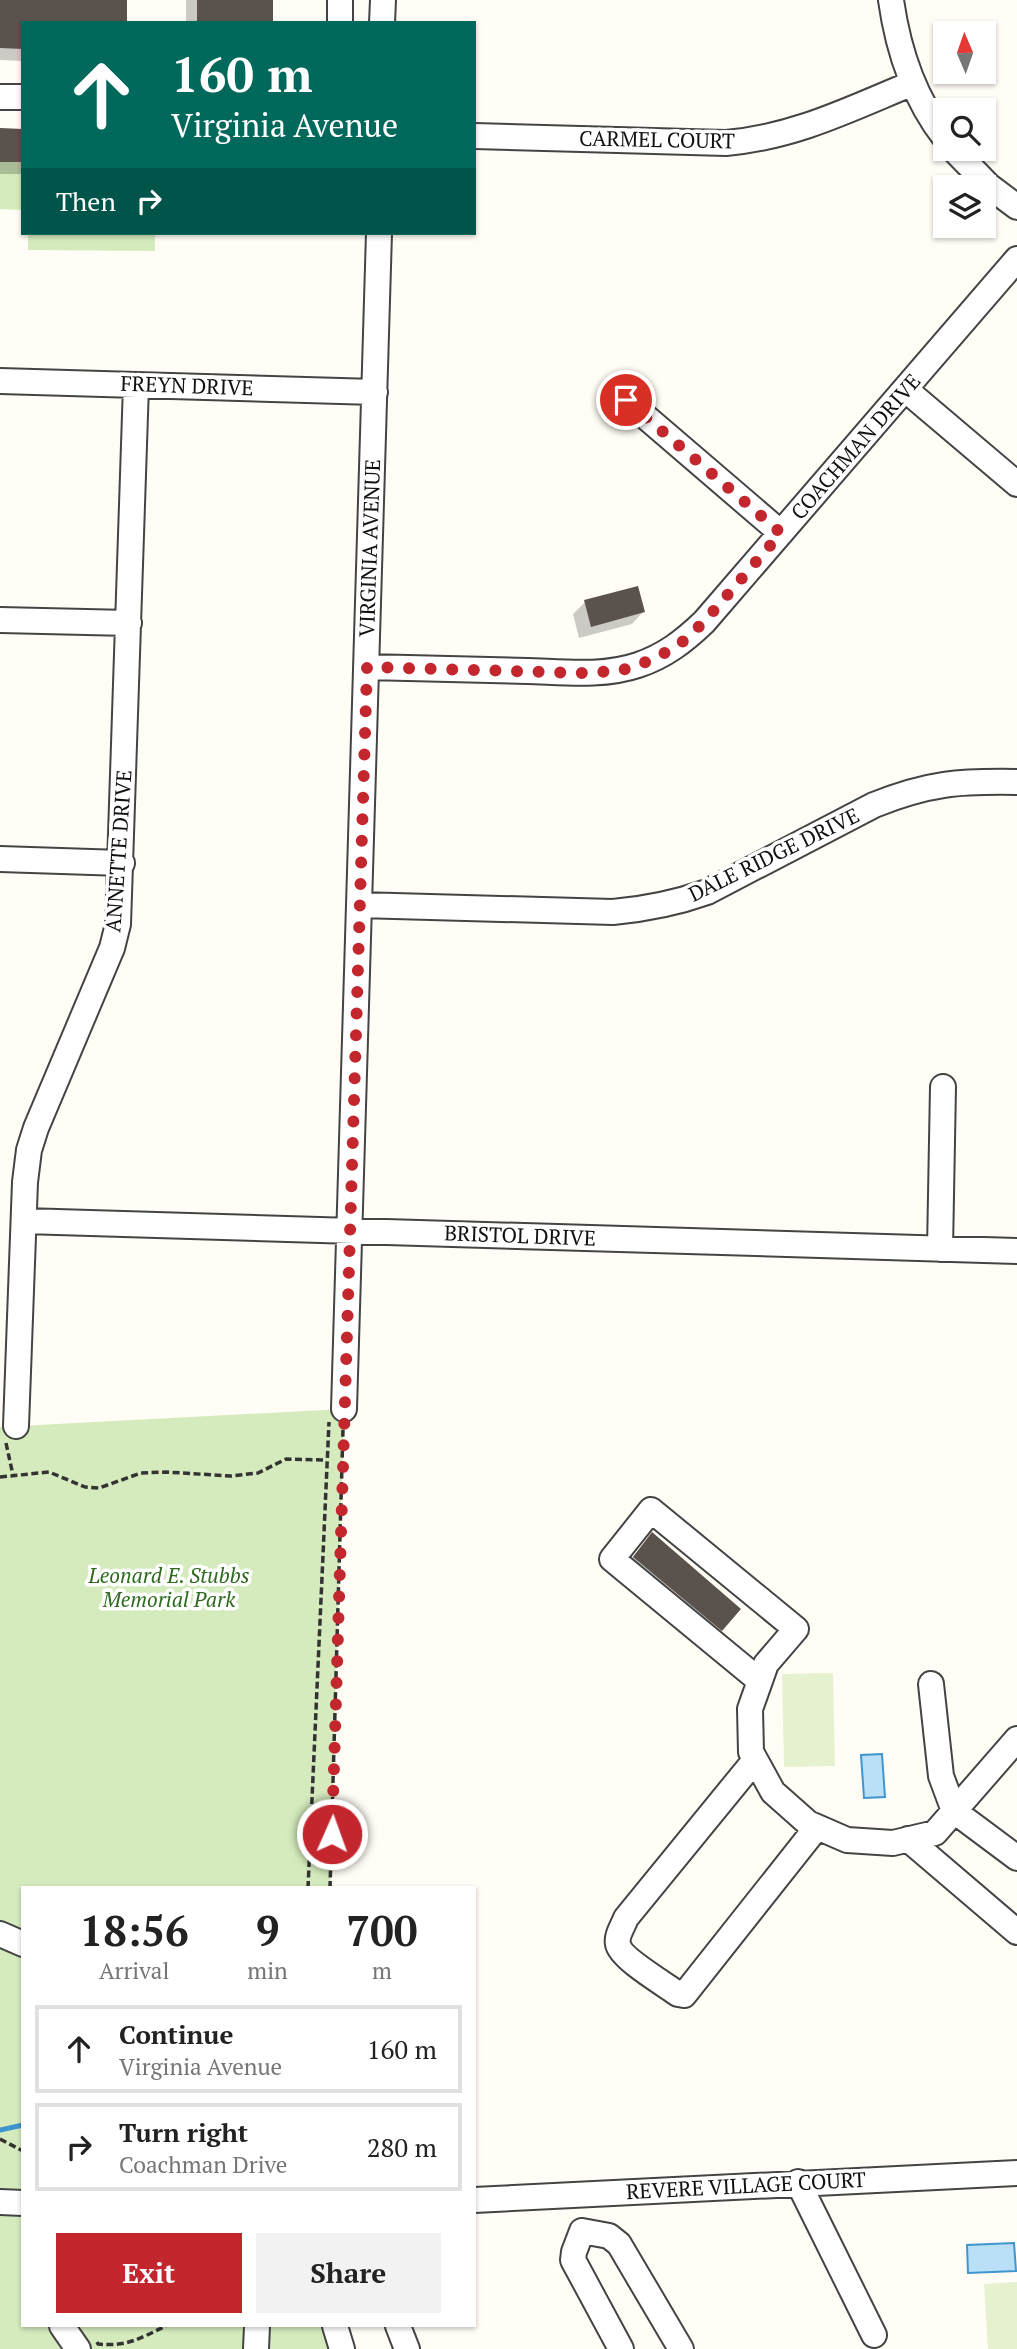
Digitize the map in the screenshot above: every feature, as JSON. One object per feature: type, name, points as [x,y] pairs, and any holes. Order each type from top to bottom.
[{"type":"street","points":[[340,0],[340,21]]},
{"type":"street","points":[[382,21],[383,0]]},
{"type":"street","points":[[891,0],[901,48],[913,83],[933,120]]},
{"type":"street","name":"CARMEL COURT","points":[[476,136],[726,143],[754,141],[816,124],[913,83]]},
{"type":"street","points":[[0,97],[21,97]]},
{"type":"street","points":[[965,161],[989,186],[1017,207]]},
{"type":"street","name":"VIRGINIA AVENUE","points":[[336,1411],[350,1231],[379,235]]},
{"type":"street","name":"COACHMAN DRIVE","points":[[367,667],[581,673],[618,671],[637,666],[681,643],[704,622],[1017,259]]},
{"type":"street","name":"FREYN DRIVE","points":[[0,381],[375,392]]},
{"type":"street","name":"ANNETTE DRIVE","points":[[16,1426],[24,1182],[29,1150],[112,948],[118,924],[136,385]]},
{"type":"street","points":[[906,390],[1017,484]]},
{"type":"street","points":[[626,400],[781,533]]},
{"type":"street","points":[[0,620],[129,623]]},
{"type":"street","name":"DALE RIDGE DRIVE","points":[[359,905],[613,912],[647,909],[706,892],[874,805],[903,793],[963,781],[1017,782]]},
{"type":"street","points":[[0,859],[122,863]]},
{"type":"street","points":[[940,1249],[943,1087]]},
{"type":"street","name":"BRISTOL DRIVE","points":[[24,1221],[1017,1251]]},
{"type":"street","points":[[760,1681],[612,1559],[651,1510],[796,1629],[766,1664],[760,1681],[750,1709],[751,1752],[773,1792],[808,1823],[847,1840],[893,1843],[935,1833],[1017,1739]]},
{"type":"street","points":[[931,1684],[940,1776],[954,1811],[1017,1858]]},
{"type":"street","points":[[755,1760],[626,1918],[618,1937],[620,1950],[647,1973],[678,1994],[684,1995],[817,1827]]},
{"type":"street","points":[[908,1839],[1017,1932]]},
{"type":"street","points":[[0,1934],[21,1943]]},
{"type":"street","name":"REVERE VILLAGE COURT","points":[[476,2200],[1017,2173]]},
{"type":"street","points":[[798,2182],[874,2335]]},
{"type":"street","points":[[559,2197],[582,2231],[609,2236],[619,2244],[681,2349]]},
{"type":"street","points":[[0,2202],[21,2203]]},
{"type":"street","points":[[582,2231],[573,2260],[621,2349]]},
{"type":"street","points":[[63,2327],[85,2342]]},
{"type":"street","points":[[256,2349],[257,2327]]},
{"type":"street","points":[[335,2327],[342,2349]]},
{"type":"street","points":[[398,2327],[407,2349]]},
{"type":"path","points":[[308,1886],[326,1460],[336,1411]]},
{"type":"path","points":[[330,1886],[336,1411]]},
{"type":"path","points":[[13,1475],[6,1446],[6,1428],[16,1426]]},
{"type":"path","points":[[0,1477],[49,1472],[85,1486],[99,1488],[141,1473],[231,1476],[258,1473],[286,1460],[326,1460]]},
{"type":"path","points":[[0,2139],[21,2150]]},
{"type":"path","points":[[85,2342],[117,2346],[164,2327]]},
{"type":"green space","points":[[0,162],[21,162],[21,210],[0,209]]},
{"type":"green space","points":[[28,235],[155,235],[155,251],[28,250]]},
{"type":"green space","name":"Leonard E. Stubbs Memorial Park","points":[[344,1409],[330,1886],[21,1886],[21,2327],[335,2327],[343,2349],[0,2349],[0,1427]]},
{"type":"green space","points":[[833,1673],[835,1766],[784,1767],[782,1674]]},
{"type":"green space","points":[[1017,2282],[1017,2349],[988,2349],[984,2284]]},
{"type":"water","points":[[882,1754],[885,1797],[864,1798],[861,1755]]},
{"type":"water","points":[[1014,2243],[1016,2271],[968,2273],[967,2245]]},
{"type":"building","points":[[0,0],[127,0],[127,21],[21,21],[21,49],[0,48]]},
{"type":"building","points":[[197,0],[273,0],[273,21],[197,21]]},
{"type":"building","points":[[0,128],[21,129],[21,162],[0,162]]},
{"type":"building","points":[[638,586],[645,612],[591,627],[584,600]]},
{"type":"building","points":[[652,1532],[741,1609],[722,1631],[633,1557]]},
{"type":"waterway","points":[[0,2130],[21,2125]]},
{"type":"route","points":[[332,1834],[367,667],[581,673],[618,671],[661,655],[681,643],[704,622],[781,533],[626,400]]}]
